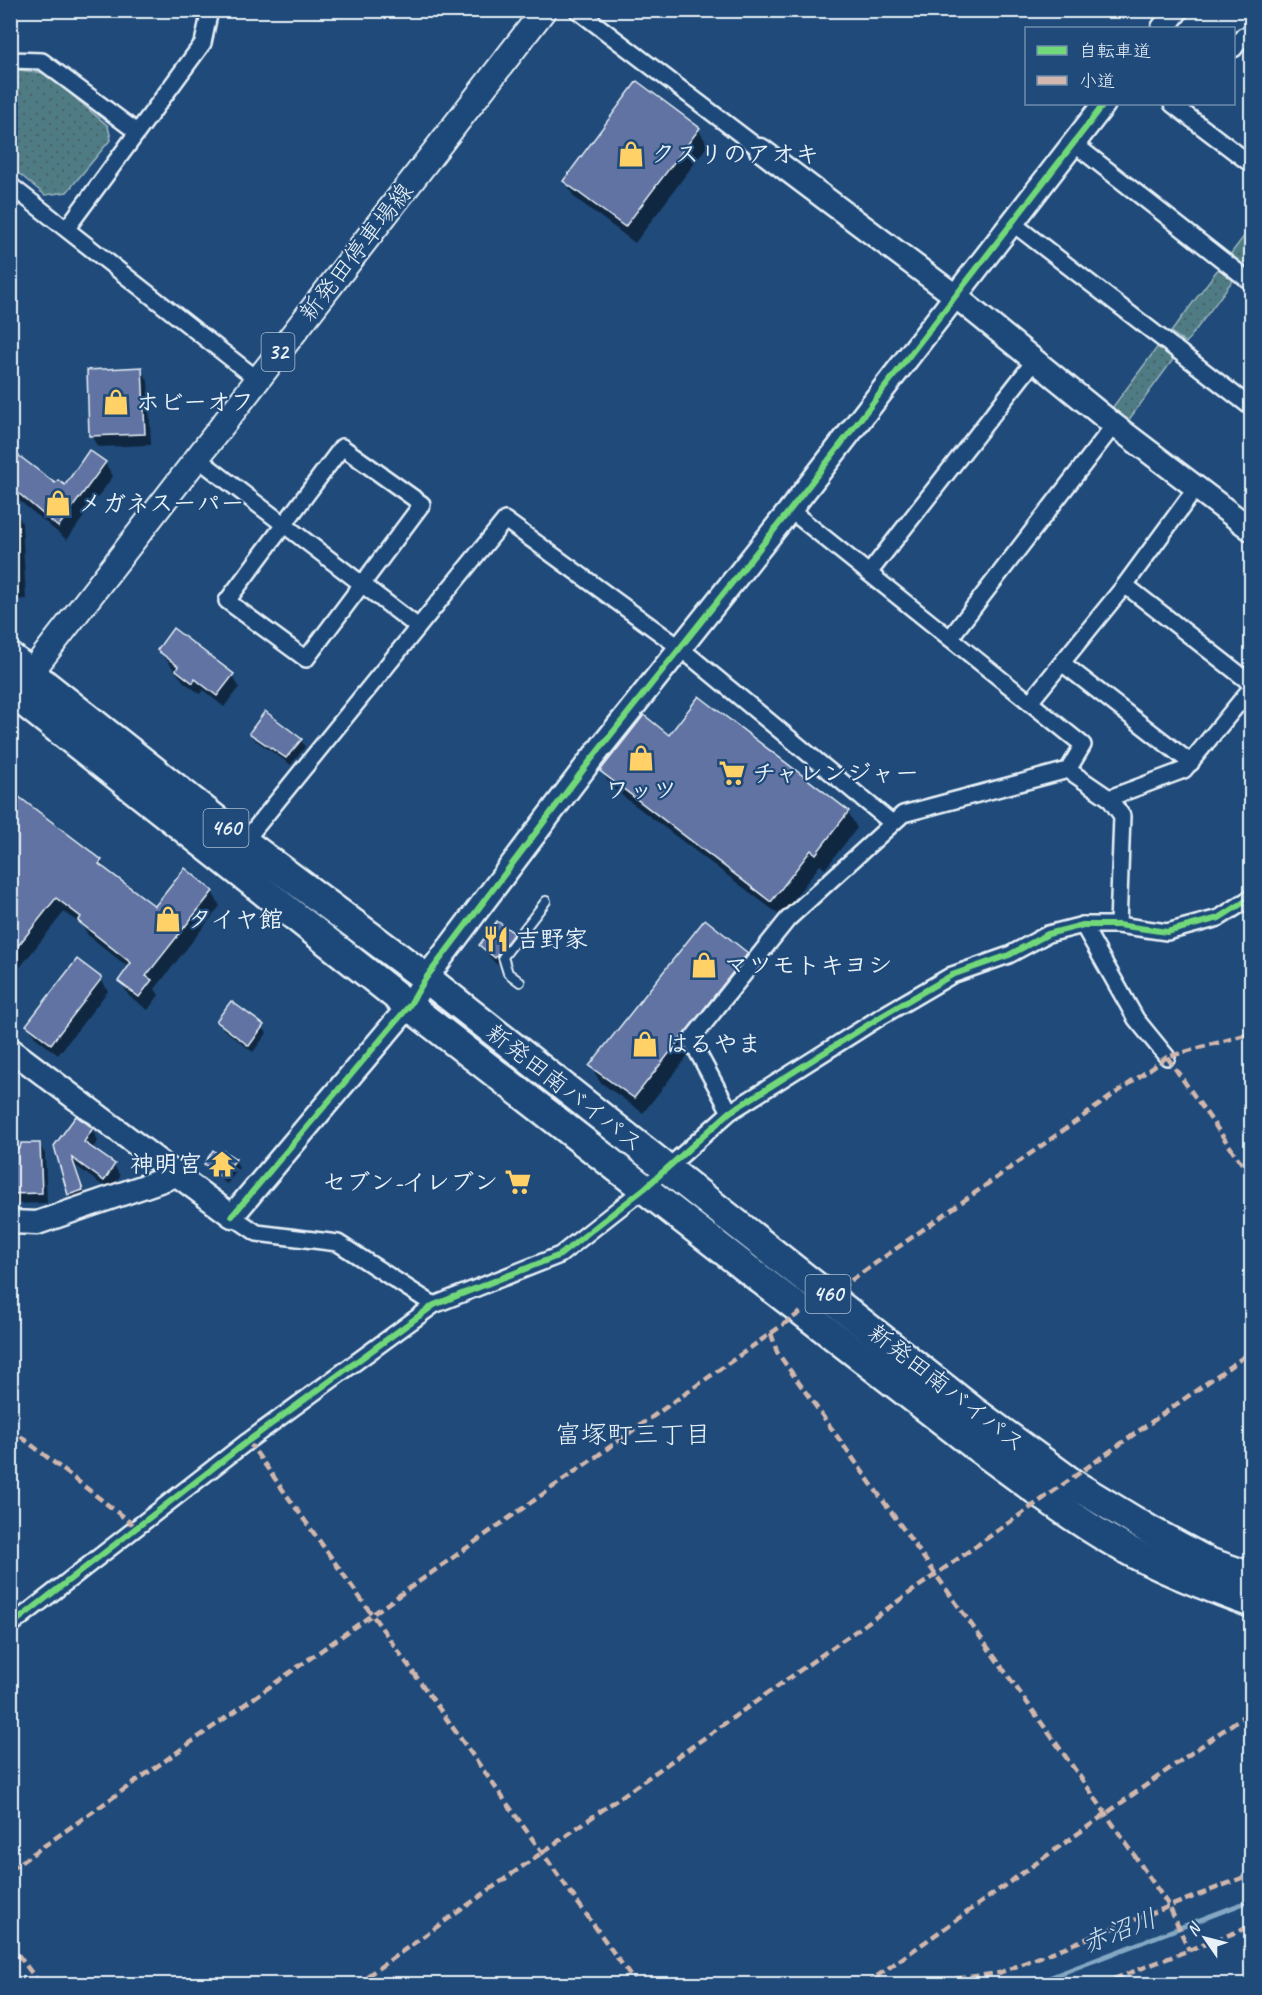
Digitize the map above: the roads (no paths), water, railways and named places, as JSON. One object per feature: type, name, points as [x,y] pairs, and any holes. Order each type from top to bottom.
[{"type":"highway","name":"新発田南バイパス","points":[[15,683],[244,842],[426,978],[972,1410],[1075,1485],[1199,1557],[1251,1577]]},
{"type":"highway","name":"新発田南バイパス","points":[[15,683],[409,1006],[974,1445],[1066,1512],[1135,1554],[1184,1578],[1251,1603]]},
{"type":"main road","name":"新発田停車場線","points":[[15,683],[197,458],[544,10]]},
{"type":"street","points":[[67,228],[203,43],[210,10]]},
{"type":"street","points":[[577,10],[954,295],[1036,359],[1114,425],[1251,530]]},
{"type":"street","points":[[1164,27],[1177,10]]},
{"type":"street","points":[[1235,46],[1243,36],[1251,43]]},
{"type":"street","points":[[10,60],[42,61],[137,132]]},
{"type":"street","points":[[232,1216],[409,1006],[426,978],[679,647],[790,510],[1103,105]]},
{"type":"street","points":[[1190,109],[1251,165]]},
{"type":"street","points":[[1073,143],[1251,283]]},
{"type":"street","points":[[16,189],[257,380]]},
{"type":"street","points":[[1011,222],[1251,408]]},
{"type":"street","points":[[868,573],[1036,359]]},
{"type":"street","points":[[950,638],[1114,425]]},
{"type":"street","points":[[342,447],[422,504],[306,659],[227,602],[284,525],[342,447]]},
{"type":"street","points":[[197,458],[418,627]]},
{"type":"street","points":[[1030,702],[1125,585],[1196,488]]},
{"type":"street","points":[[730,1112],[692,1040],[788,919],[903,814],[1068,770],[1083,745],[790,510]]},
{"type":"street","points":[[244,842],[505,520],[679,647],[892,823]]},
{"type":"street","points":[[1109,798],[1184,770],[1251,685],[1125,585]]},
{"type":"street","points":[[1062,663],[1191,763]]},
{"type":"street","points":[[1068,770],[1109,798],[1122,816],[1118,925]]},
{"type":"street","points":[[10,1626],[248,1441],[434,1305],[560,1255],[645,1188],[730,1112],[952,975],[1009,955],[1048,934],[1083,925],[1118,925],[1167,932],[1219,918],[1251,897]]},
{"type":"street","points":[[1083,925],[1136,1019],[1167,1057]]},
{"type":"street","points":[[10,1049],[257,1233],[338,1243],[434,1305]]},
{"type":"street","points":[[10,1222],[37,1222],[177,1175]]},
{"type":"lane","points":[[10,206],[16,189]]},
{"type":"lane","points":[[520,982],[508,973],[503,957],[546,901]]},
{"type":"waterway","name":"赤沼川","points":[[1033,1984],[1252,1900]]},
{"type":"place","name":"クスリのアオキ","points":[[631,154]]},
{"type":"place","name":"ホビーオフ","points":[[116,402]]},
{"type":"place","name":"メガネスーパー","points":[[58,503]]},
{"type":"place","name":"ワッツ","points":[[641,758]]},
{"type":"place","name":"チャレンジャー","points":[[732,773]]},
{"type":"place","name":"タイヤ館","points":[[168,919]]},
{"type":"place","name":"吉野家","points":[[496,939]]},
{"type":"place","name":"マツモトキヨシ","points":[[704,965]]},
{"type":"place","name":"はるやま","points":[[645,1044]]},
{"type":"place","name":"神明宮","points":[[222,1164]]},
{"type":"place","name":"セブン-イレブン","points":[[518,1182]]},
{"type":"district","name":"富塚町三丁目","points":[[633,1434]]}]
